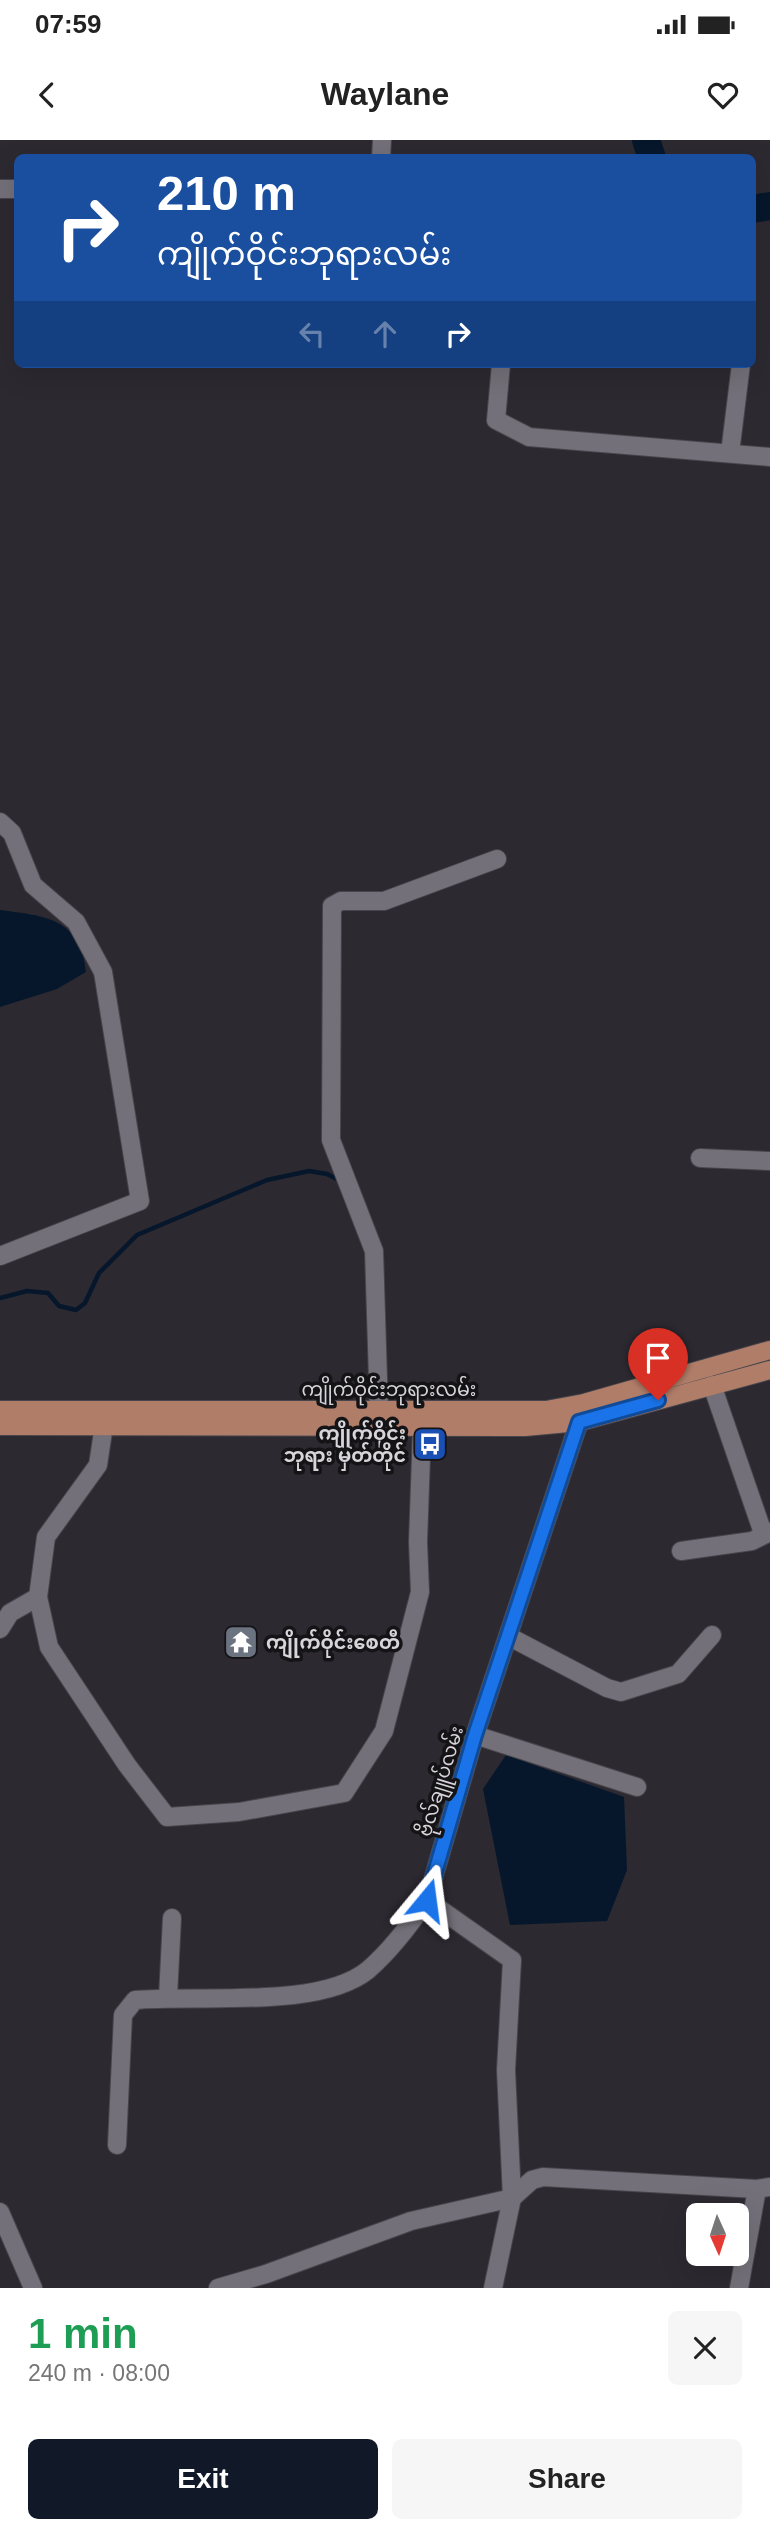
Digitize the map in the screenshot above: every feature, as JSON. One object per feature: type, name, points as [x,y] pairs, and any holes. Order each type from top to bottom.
[{"type":"main road","name":"ကျိုက်ဝိုင်းဘုရားလမ်း","points":[[0,1410],[547,1410],[584,1403],[770,1350]]},
{"type":"main road","points":[[705,1367],[712,1385]]},
{"type":"main road","name":"ကျိုက်ဝိုင်းဘုရားလမ်း","points":[[0,1426],[525,1427],[579,1422],[770,1370]]},
{"type":"street","points":[[501,368],[496,419],[529,437],[770,457]]},
{"type":"street","points":[[730,453],[741,368]]},
{"type":"street","points":[[0,822],[12,833],[33,885],[76,922],[103,972],[140,1202],[0,1256]]},
{"type":"street","points":[[379,1411],[374,1251],[331,1140],[332,906],[341,901],[384,901],[497,859]]},
{"type":"street","points":[[700,1158],[770,1161]]},
{"type":"street","points":[[681,1551],[752,1541],[767,1533],[712,1385]]},
{"type":"street","name":"ဗိုလ်ချူပ်လမ်း","points":[[117,2145],[123,2015],[135,2000],[293,1995],[328,1989],[366,1971],[406,1930],[427,1900],[475,1735],[579,1422]]},
{"type":"street","points":[[104,1425],[98,1465],[46,1537],[38,1597],[49,1647],[128,1765],[167,1817],[239,1812],[344,1793],[384,1731],[420,1591],[418,1542],[422,1428]]},
{"type":"street","points":[[0,1629],[10,1613],[38,1597]]},
{"type":"street","points":[[508,1636],[607,1688],[621,1692],[678,1674],[712,1635]]},
{"type":"street","points":[[475,1735],[637,1787]]},
{"type":"street","points":[[427,1900],[512,1960],[506,2070],[512,2198],[493,2288]]},
{"type":"street","points":[[168,1997],[172,1918]]},
{"type":"street","points":[[218,2288],[265,2274],[411,2221],[512,2198],[532,2180],[542,2177],[764,2188],[739,2288]]},
{"type":"street","points":[[0,2212],[33,2288]]},
{"type":"water","points":[[0,910],[46,918],[68,930],[77,940],[83,954],[86,972],[57,989],[0,1007]]},
{"type":"water","points":[[506,1755],[624,1797],[627,1870],[607,1921],[510,1925],[483,1789]]},
{"type":"waterway","points":[[646,140],[651,154]]},
{"type":"waterway","points":[[756,208],[770,206]]},
{"type":"waterway","points":[[0,1298],[27,1291],[48,1293],[59,1306],[76,1310],[85,1303],[99,1273],[137,1235],[267,1180],[309,1171],[327,1174],[339,1180]]},
{"type":"place","name":"ကျိုက်ဝိုင်း ဘုရား မှတ်တိုင်","points":[[430,1444]]},
{"type":"place","name":"ကျိုက်ဝိုင်းစေတီ","points":[[241,1642]]},
{"type":"route","points":[[427,1900],[475,1735],[579,1422],[658,1400]]}]
